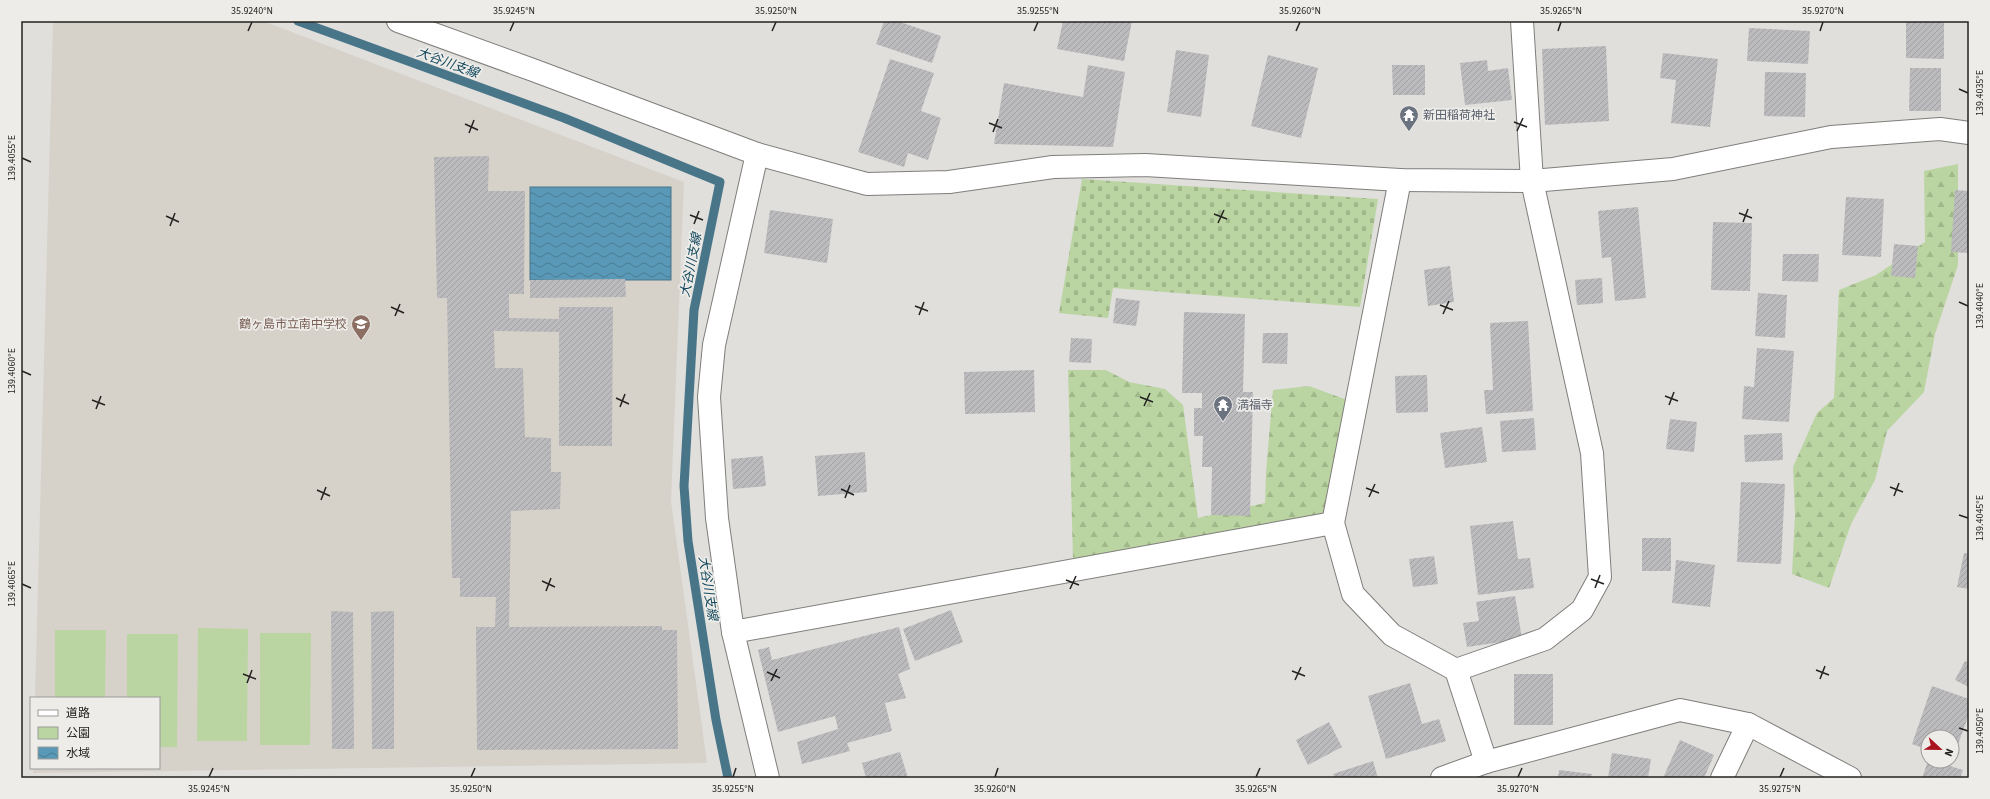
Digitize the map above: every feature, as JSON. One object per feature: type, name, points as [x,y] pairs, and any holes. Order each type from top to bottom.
[{"type":"street","points":[[398,21],[534,70],[757,154],[867,184],[949,182],[1053,167],[1145,165],[1400,180],[1532,181],[1673,169],[1831,137],[1940,129],[1969,133]]},
{"type":"street","points":[[1456,670],[1545,639],[1582,610],[1600,577],[1592,452],[1532,181],[1522,21]]},
{"type":"street","points":[[757,154],[714,345],[709,397],[717,518],[733,632],[768,778]]},
{"type":"street","points":[[1400,180],[1333,523],[1353,594],[1392,635],[1456,670],[1486,762]]},
{"type":"street","points":[[733,632],[1333,523]]},
{"type":"street","points":[[1442,778],[1486,762],[1680,710],[1748,724],[1850,778]]},
{"type":"street","points":[[1722,778],[1748,724]]},
{"type":"shaded area","name":"鶴ヶ島市立南中学校","points":[[53,21],[263,21],[684,182],[671,501],[707,763],[33,773],[33,769],[160,769],[160,697],[35,697]]},
{"type":"green space","points":[[1958,164],[1958,265],[1935,334],[1924,392],[1887,431],[1875,480],[1851,524],[1829,588],[1792,574],[1795,514],[1793,467],[1817,413],[1834,398],[1839,290],[1876,275],[1925,242],[1924,171]]},
{"type":"green space","points":[[1082,179],[1378,199],[1360,307],[1113,288],[1108,318],[1059,313]]},
{"type":"green space","points":[[1068,370],[1106,370],[1129,382],[1165,389],[1183,405],[1198,518],[1265,503],[1273,390],[1309,386],[1347,400],[1325,518],[1073,559]]},
{"type":"green space","points":[[198,628],[248,629],[247,741],[197,741]]},
{"type":"green space","points":[[55,630],[106,630],[105,697],[55,697]]},
{"type":"green space","points":[[260,633],[311,633],[310,745],[260,745]]},
{"type":"green space","points":[[127,634],[178,634],[177,747],[160,747],[160,697],[127,697]]},
{"type":"water","points":[[530,187],[671,187],[671,280],[530,280]]},
{"type":"building","points":[[884,21],[897,21],[941,36],[932,63],[876,44]]},
{"type":"building","points":[[1063,21],[1132,21],[1124,61],[1057,49]]},
{"type":"building","points":[[1906,21],[1944,21],[1944,59],[1906,58]]},
{"type":"building","points":[[1749,28],[1810,31],[1808,64],[1747,61]]},
{"type":"building","points":[[1606,46],[1609,121],[1545,125],[1542,49]]},
{"type":"building","points":[[1176,50],[1209,55],[1201,117],[1167,112]]},
{"type":"building","points":[[1663,53],[1718,59],[1710,127],[1671,123],[1676,80],[1660,78]]},
{"type":"building","points":[[1268,55],[1318,68],[1301,138],[1251,126]]},
{"type":"building","points":[[890,59],[934,73],[921,111],[941,118],[928,160],[908,153],[904,167],[858,152]]},
{"type":"building","points":[[1487,60],[1488,71],[1508,68],[1512,100],[1465,105],[1460,63]]},
{"type":"building","points":[[1088,65],[1125,72],[1113,147],[994,144],[1004,83],[1083,97]]},
{"type":"building","points":[[1392,65],[1425,65],[1425,95],[1393,95]]},
{"type":"building","points":[[1910,68],[1941,68],[1941,111],[1909,111]]},
{"type":"building","points":[[1765,72],[1806,73],[1805,117],[1764,116]]},
{"type":"building","points":[[489,156],[488,191],[525,191],[524,294],[509,294],[509,318],[559,319],[559,307],[613,307],[612,446],[559,446],[559,332],[494,331],[495,368],[523,368],[525,437],[551,438],[551,472],[561,472],[560,509],[511,511],[509,627],[662,626],[662,630],[677,630],[678,749],[477,750],[476,627],[495,627],[496,597],[460,597],[460,578],[452,578],[447,298],[437,298],[434,157]]},
{"type":"building","points":[[1955,190],[1969,191],[1969,253],[1951,252]]},
{"type":"building","points":[[1846,197],[1884,199],[1881,257],[1842,255]]},
{"type":"building","points":[[1638,207],[1646,298],[1615,301],[1611,257],[1602,258],[1598,211]]},
{"type":"building","points":[[770,210],[833,219],[827,263],[764,253]]},
{"type":"building","points":[[1713,222],[1752,223],[1750,291],[1711,290]]},
{"type":"building","points":[[1894,244],[1918,246],[1915,278],[1891,276]]},
{"type":"building","points":[[1783,254],[1819,254],[1818,282],[1782,281]]},
{"type":"building","points":[[1450,266],[1454,302],[1428,306],[1424,270]]},
{"type":"building","points":[[1602,278],[1603,303],[1577,305],[1575,280]]},
{"type":"building","points":[[625,279],[626,297],[530,298],[530,280]]},
{"type":"building","points":[[1758,293],[1787,295],[1785,338],[1755,336]]},
{"type":"building","points":[[1116,298],[1140,301],[1136,326],[1113,323]]},
{"type":"building","name":"満福寺","points":[[1184,312],[1245,314],[1243,392],[1253,392],[1250,516],[1211,515],[1212,467],[1202,467],[1203,436],[1194,436],[1194,408],[1202,408],[1202,393],[1182,393]]},
{"type":"building","points":[[1528,321],[1533,411],[1486,414],[1484,390],[1493,390],[1490,323]]},
{"type":"building","points":[[1263,333],[1288,333],[1287,364],[1262,363]]},
{"type":"building","points":[[1071,338],[1092,339],[1091,363],[1069,362]]},
{"type":"building","points":[[1757,348],[1794,351],[1789,422],[1742,419],[1744,386],[1754,387]]},
{"type":"building","points":[[1034,370],[1035,412],[965,414],[964,372]]},
{"type":"building","points":[[1427,375],[1428,412],[1396,413],[1395,376]]},
{"type":"building","points":[[1534,418],[1536,450],[1502,452],[1500,421]]},
{"type":"building","points":[[1670,419],[1697,422],[1694,452],[1666,449]]},
{"type":"building","points":[[1482,427],[1487,462],[1445,468],[1440,433]]},
{"type":"building","points":[[1782,433],[1783,460],[1745,462],[1744,435]]},
{"type":"building","points":[[865,452],[867,492],[818,496],[815,456]]},
{"type":"building","points":[[763,456],[766,486],[733,489],[731,459]]},
{"type":"building","points":[[1741,482],[1785,484],[1781,564],[1737,562]]},
{"type":"building","points":[[1513,521],[1518,559],[1530,558],[1534,588],[1478,595],[1470,526]]},
{"type":"building","points":[[1642,538],[1671,538],[1671,571],[1642,571]]},
{"type":"building","points":[[1964,553],[1969,554],[1969,589],[1957,587]]},
{"type":"building","points":[[1434,556],[1438,584],[1413,587],[1409,559]]},
{"type":"building","points":[[1676,560],[1715,565],[1710,607],[1672,603]]},
{"type":"building","points":[[1515,596],[1522,639],[1467,647],[1463,623],[1479,621],[1476,602]]},
{"type":"building","points":[[951,610],[963,642],[915,661],[903,629]]},
{"type":"building","points":[[331,611],[353,612],[354,749],[332,749]]},
{"type":"building","points":[[394,611],[394,749],[372,749],[371,612]]},
{"type":"building","points":[[899,627],[910,669],[898,674],[906,698],[885,703],[892,731],[847,743],[850,751],[802,764],[797,742],[838,729],[835,716],[778,732],[758,650],[769,647],[772,660]]},
{"type":"building","points":[[1965,661],[1969,663],[1969,687],[1955,680]]},
{"type":"building","points":[[1514,674],[1553,674],[1553,725],[1514,725]]},
{"type":"building","points":[[1410,683],[1422,724],[1439,719],[1446,741],[1386,759],[1368,696]]},
{"type":"building","points":[[1932,686],[1969,699],[1969,714],[1960,739],[1960,729],[1920,729],[1920,747],[1912,744]]},
{"type":"building","points":[[1329,722],[1342,747],[1308,765],[1296,740]]},
{"type":"building","points":[[1680,740],[1714,755],[1704,778],[1663,778]]},
{"type":"building","points":[[900,752],[908,778],[866,778],[862,763]]},
{"type":"building","points":[[1612,753],[1651,759],[1648,778],[1608,778]]},
{"type":"building","points":[[1373,761],[1378,778],[1335,778],[1333,774]]},
{"type":"building","points":[[1925,769],[1963,770],[1960,778],[1922,778]]},
{"type":"building","points":[[1559,770],[1592,774],[1591,778],[1558,778]]},
{"type":"waterway","name":"大谷川支線","points":[[298,21],[564,118],[720,182],[694,310],[684,486],[688,541],[716,720],[728,778]]},
{"type":"place","name":"新田稲荷神社","points":[[1409,132]]},
{"type":"place","name":"鶴ヶ島市立南中学校","points":[[361,341]]},
{"type":"place","name":"満福寺","points":[[1223,422]]}]
